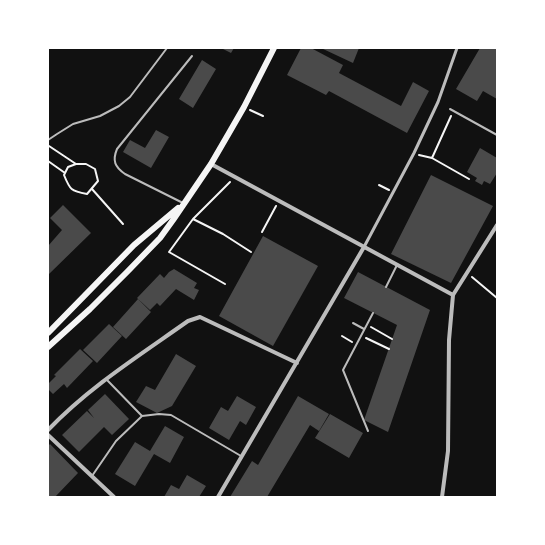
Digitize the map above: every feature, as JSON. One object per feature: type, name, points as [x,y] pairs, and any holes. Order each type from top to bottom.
[{"type":"main road","points":[[48,347],[90,309],[160,238],[211,164],[244,107],[274,48]]},
{"type":"main road","points":[[48,333],[134,246],[184,203]]},
{"type":"street","points":[[218,497],[364,247],[414,153],[438,102],[458,48]]},
{"type":"street","points":[[211,164],[453,295]]},
{"type":"street","points":[[442,497],[448,451],[448,340],[453,295],[466,272],[497,225]]},
{"type":"street","points":[[48,430],[71,407],[106,379],[188,321],[200,317],[297,364]]},
{"type":"street","points":[[48,435],[114,497]]},
{"type":"lane","points":[[48,140],[73,124],[100,116],[130,97],[167,48]]},
{"type":"lane","points":[[184,203],[125,174],[118,169],[114,163],[114,155],[117,149],[192,56]]},
{"type":"lane","points":[[450,109],[497,135]]},
{"type":"lane","points":[[386,287],[397,265]]},
{"type":"lane","points":[[368,431],[343,370],[373,312]]},
{"type":"lane","points":[[353,323],[364,329]]},
{"type":"lane","points":[[106,379],[142,416]]},
{"type":"lane","points":[[92,476],[116,441],[142,416],[160,414],[171,415],[242,456]]},
{"type":"path","points":[[244,107],[263,116]]},
{"type":"path","points":[[432,158],[454,111]]},
{"type":"path","points":[[48,145],[76,164]]},
{"type":"path","points":[[414,153],[432,158],[469,180]]},
{"type":"path","points":[[48,161],[65,173]]},
{"type":"path","points":[[76,164],[86,164],[95,169],[98,181],[87,194],[74,192],[68,186],[64,175],[65,173],[68,167],[76,164]]},
{"type":"path","points":[[225,284],[169,252],[193,219],[235,177]]},
{"type":"path","points":[[379,184],[393,192]]},
{"type":"path","points":[[92,189],[123,224]]},
{"type":"path","points":[[262,232],[279,201]]},
{"type":"path","points":[[193,219],[223,234],[251,252]]},
{"type":"path","points":[[466,272],[497,298]]},
{"type":"path","points":[[366,325],[392,339]]},
{"type":"path","points":[[361,335],[389,349]]},
{"type":"path","points":[[342,336],[356,344]]},
{"type":"building","points":[[221,48],[234,48],[231,53]]},
{"type":"building","points":[[301,48],[311,48],[343,65],[339,73],[401,106],[413,82],[429,91],[407,133],[329,91],[326,95],[287,75]]},
{"type":"building","points":[[321,48],[359,48],[353,63]]},
{"type":"building","points":[[480,48],[497,48],[497,99],[483,91],[477,101],[456,89]]},
{"type":"building","points":[[202,60],[216,69],[193,108],[179,99]]},
{"type":"building","points":[[156,130],[169,137],[151,168],[123,152],[130,140],[145,148]]},
{"type":"building","points":[[480,148],[497,158],[497,173],[490,184],[484,181],[482,185],[475,181],[477,178],[467,172]]},
{"type":"building","points":[[431,175],[493,206],[451,283],[391,254]]},
{"type":"building","points":[[63,205],[91,233],[48,275],[48,246],[62,230],[50,218]]},
{"type":"building","points":[[263,236],[318,266],[273,346],[219,316]]},
{"type":"building","points":[[174,269],[197,283],[194,288],[199,290],[194,300],[176,289],[160,306],[157,303],[150,310],[137,298],[160,274],[164,278]]},
{"type":"building","points":[[358,272],[430,310],[388,432],[364,420],[397,325],[344,298]]},
{"type":"building","points":[[138,299],[151,312],[126,339],[113,327]]},
{"type":"building","points":[[109,324],[122,336],[97,363],[83,350]]},
{"type":"building","points":[[80,349],[93,361],[67,388],[64,384],[53,394],[48,389],[48,384],[56,376],[54,375]]},
{"type":"building","points":[[176,354],[196,366],[172,406],[157,413],[136,402],[146,386],[155,390]]},
{"type":"building","points":[[105,394],[129,419],[112,435],[104,427],[79,452],[62,435],[87,411],[94,418],[88,410]]},
{"type":"building","points":[[237,396],[256,407],[246,425],[240,421],[229,440],[209,428],[221,407],[228,411]]},
{"type":"building","points":[[298,396],[329,414],[319,431],[310,425],[267,497],[230,497],[252,461],[258,465]]},
{"type":"building","points":[[330,414],[363,433],[349,458],[315,438]]},
{"type":"building","points":[[165,426],[184,437],[170,463],[154,454],[135,486],[115,474],[135,442],[150,451]]},
{"type":"building","points":[[50,444],[78,473],[55,497],[48,497],[48,446]]},
{"type":"building","points":[[187,475],[206,486],[199,497],[164,497],[171,485],[179,489]]}]
